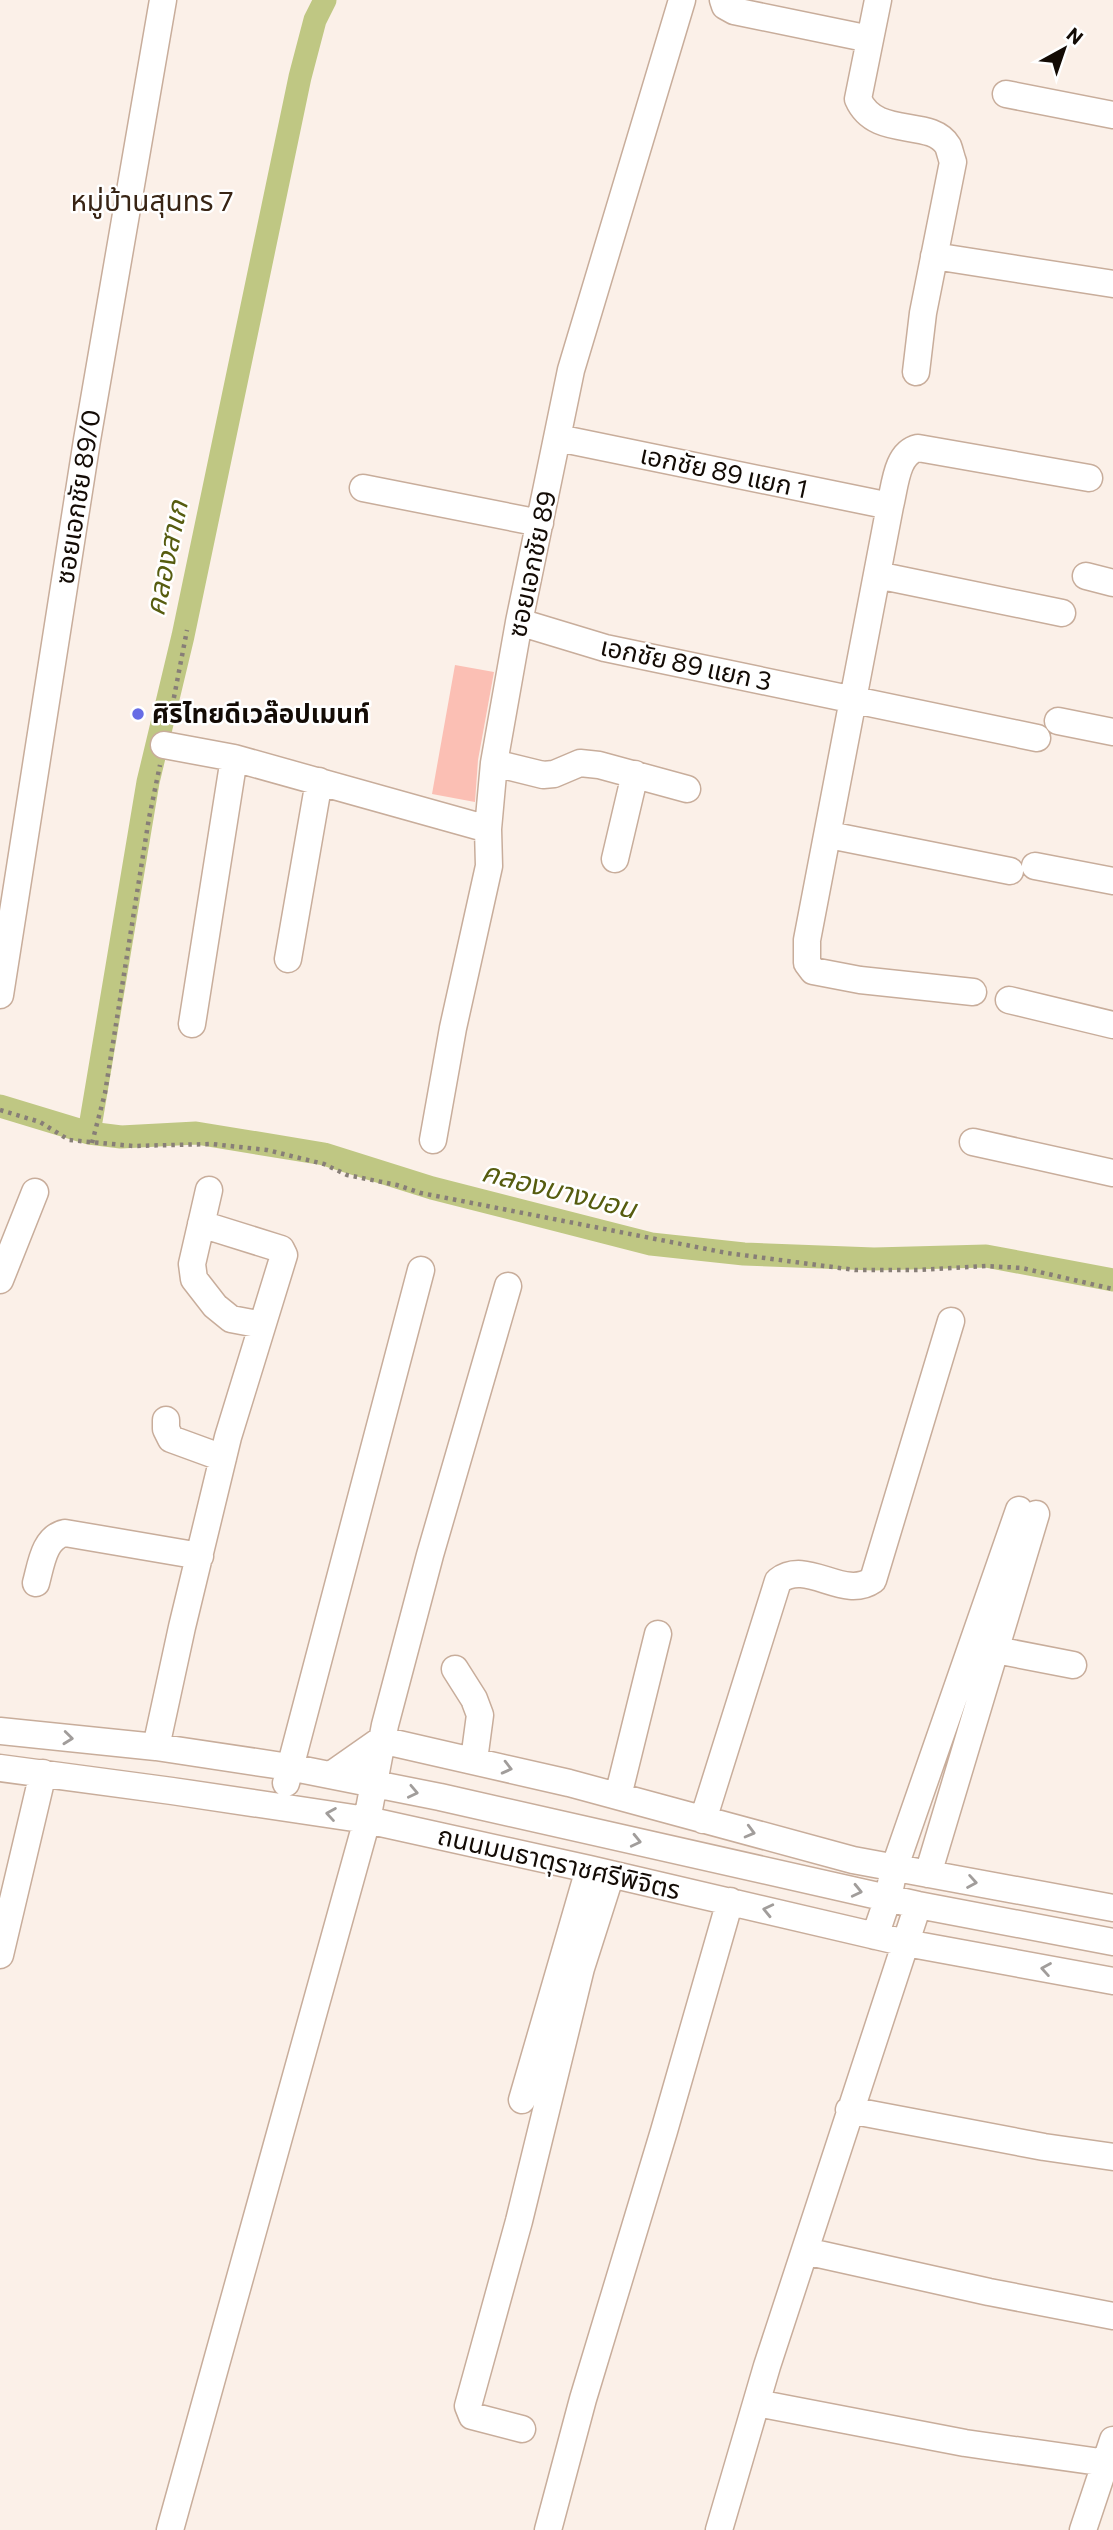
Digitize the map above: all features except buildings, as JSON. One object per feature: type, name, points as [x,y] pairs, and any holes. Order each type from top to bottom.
[{"type":"street","name":"ซอยเอกชัย 89/0","points":[[0,995],[85,453],[163,0]]},
{"type":"street","name":"ซอยเอกชัย 89","points":[[433,1140],[453,1028],[489,866],[488,829],[494,763],[519,622],[580,336],[682,0]]},
{"type":"street","points":[[723,0],[726,6],[734,11],[870,40]]},
{"type":"street","points":[[878,0],[858,99],[863,111],[875,120],[936,135],[947,145],[953,162],[923,313],[916,372]]},
{"type":"street","points":[[1006,94],[1113,115]]},
{"type":"street","points":[[934,256],[1113,284]]},
{"type":"street","name":"เอกชัย 89 แยก 1","points":[[558,438],[890,506]]},
{"type":"street","points":[[973,992],[860,980],[810,970],[807,962],[807,940],[890,506],[901,464],[911,450],[918,448],[1089,478]]},
{"type":"street","points":[[363,488],[540,523]]},
{"type":"street","points":[[877,575],[1062,612]]},
{"type":"street","points":[[1086,576],[1113,583]]},
{"type":"street","name":"เอกชัย 89 แยก 3","points":[[519,622],[605,648],[1037,738]]},
{"type":"street","points":[[1058,721],[1113,733]]},
{"type":"street","points":[[164,745],[234,758],[488,829]]},
{"type":"street","points":[[191,1024],[234,758]]},
{"type":"street","points":[[494,763],[543,775],[554,774],[580,763],[599,765],[687,789]]},
{"type":"street","points":[[614,859],[635,774]]},
{"type":"street","points":[[288,959],[319,781]]},
{"type":"street","points":[[829,835],[1113,881]]},
{"type":"street","points":[[1009,1000],[1113,1025]]},
{"type":"street","points":[[974,1142],[1113,1173]]},
{"type":"street","points":[[209,1190],[192,1264],[194,1279],[215,1307],[231,1319],[262,1325]]},
{"type":"street","points":[[0,1280],[35,1192]]},
{"type":"street","points":[[172,1791],[167,1749],[200,1556],[223,1458],[284,1251],[201,1224]]},
{"type":"street","points":[[282,1806],[289,1767],[421,1270]]},
{"type":"street","points":[[170,2530],[367,1820],[381,1740],[430,1555],[509,1286]]},
{"type":"street","points":[[703,1819],[778,1581],[789,1574],[803,1573],[832,1583],[856,1586],[873,1580],[951,1321]]},
{"type":"street","points":[[166,1420],[166,1429],[172,1439],[223,1458]]},
{"type":"street","points":[[875,1936],[888,1898],[894,1869],[1028,1512],[996,1650],[928,1874]]},
{"type":"street","points":[[36,1583],[50,1540],[65,1532],[200,1556]]},
{"type":"street","points":[[618,1796],[658,1634]]},
{"type":"street","points":[[996,1650],[1073,1665]]},
{"type":"street","points":[[455,1670],[474,1699],[480,1715],[474,1760]]},
{"type":"street","name":"ถนนมนธาตุราชศรีพิจิตร","points":[[0,1731],[167,1749],[289,1767],[918,1905],[1113,1942]]},
{"type":"street","points":[[331,1775],[381,1740],[618,1796],[894,1869],[1113,1908]]},
{"type":"street","name":"ถนนมนธาตุราชศรีพิจิตร","points":[[0,1768],[367,1820],[600,1871],[906,1943],[1113,1981]]},
{"type":"street","points":[[0,1955],[43,1773]]},
{"type":"street","points":[[522,2100],[600,1871]]},
{"type":"street","points":[[522,2429],[472,2416],[468,2406],[519,2221],[581,1968],[600,1871]]},
{"type":"street","points":[[548,2530],[583,2399],[730,1901]]},
{"type":"street","points":[[719,2530],[849,2110],[918,1905]]},
{"type":"street","points":[[849,2110],[1044,2147],[1113,2157]]},
{"type":"street","points":[[805,2251],[989,2292],[1113,2316]]},
{"type":"street","points":[[757,2403],[965,2443],[1110,2456],[1083,2530]]},
{"type":"path","points":[[92,1143],[105,1093],[149,818],[187,629]]},
{"type":"path","points":[[0,1110],[40,1122],[69,1140],[132,1146],[212,1143],[238,1145],[297,1156],[324,1164],[347,1175],[397,1185],[421,1193],[727,1252],[855,1270],[987,1266],[1023,1268],[1113,1289]]},
{"type":"waterway","name":"คลองสาเก","points":[[89,1133],[148,782],[183,636],[300,77],[315,20],[325,0]]},
{"type":"waterway","name":"คลองบางบอน","points":[[0,1106],[89,1133],[121,1137],[196,1133],[324,1154],[432,1188],[651,1244],[744,1254],[874,1259],[986,1256],[1113,1280]]},
{"type":"place","name":"ศิริไทยดีเวล๊อปเมนท์","points":[[138,714]]},
{"type":"district","name":"หมู่บ้านสุนทร 7","points":[[152,201]]}]
